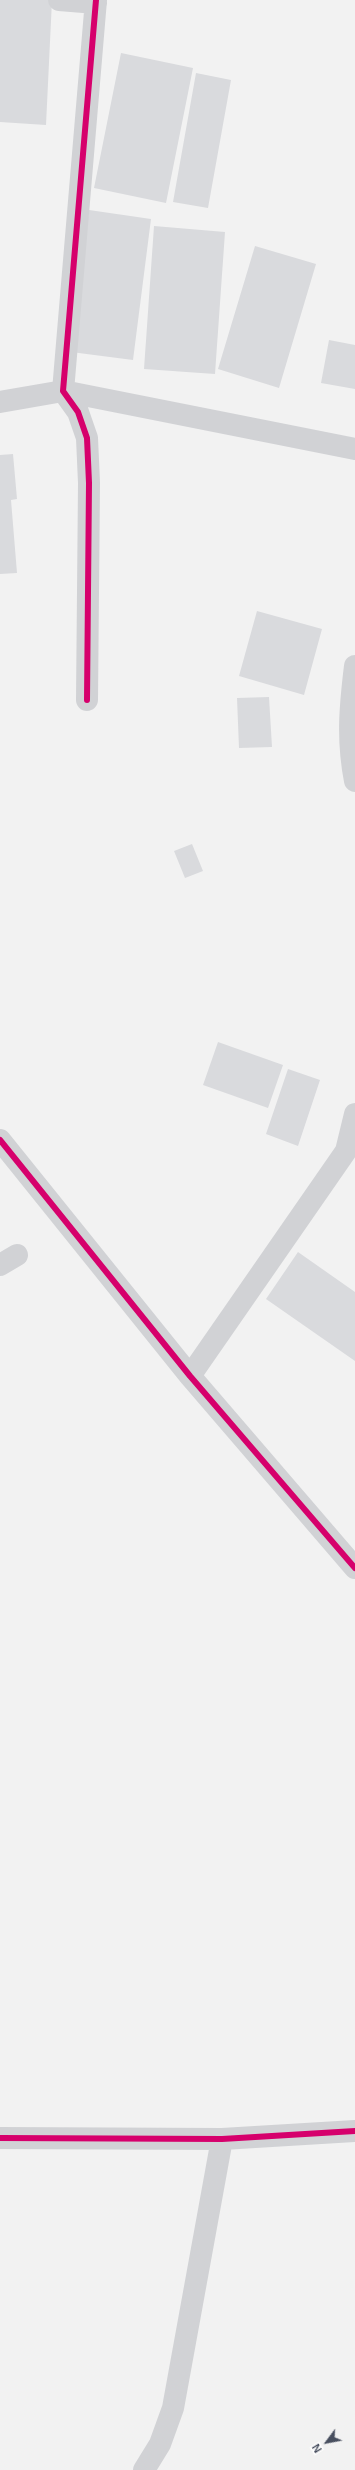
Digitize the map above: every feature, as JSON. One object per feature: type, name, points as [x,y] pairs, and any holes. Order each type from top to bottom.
[{"type":"street","points":[[59,0],[96,1],[63,391],[78,412],[87,438],[87,700]]},
{"type":"street","points":[[0,402],[63,391],[355,449]]},
{"type":"street","points":[[355,666],[349,718],[351,757],[355,780]]},
{"type":"street","points":[[190,1376],[346,1150],[355,1114]]},
{"type":"street","points":[[0,1140],[190,1376],[355,1568]]},
{"type":"street","points":[[0,2138],[222,2139],[355,2131]]},
{"type":"street","points":[[144,2470],[160,2444],[173,2408],[222,2139]]},
{"type":"building","points":[[0,0],[52,0],[46,125],[0,122]]},
{"type":"building","points":[[121,53],[193,68],[166,203],[94,188]]},
{"type":"building","points":[[196,73],[231,80],[208,208],[173,202]]},
{"type":"building","points":[[89,210],[151,219],[133,360],[71,352]]},
{"type":"building","points":[[154,226],[225,232],[215,374],[144,369]]},
{"type":"building","points":[[255,246],[316,264],[279,388],[218,369]]},
{"type":"building","points":[[329,340],[355,345],[355,389],[321,383]]},
{"type":"building","points":[[13,454],[17,499],[11,500],[17,573],[0,574],[0,455]]},
{"type":"building","points":[[257,611],[322,629],[304,695],[239,676]]},
{"type":"building","points":[[269,697],[272,747],[239,748],[237,698]]},
{"type":"building","points":[[192,844],[203,871],[185,878],[174,851]]},
{"type":"building","points":[[218,1042],[283,1065],[268,1108],[203,1085]]},
{"type":"building","points":[[288,1069],[320,1080],[298,1146],[266,1134]]},
{"type":"building","points":[[298,1252],[355,1292],[355,1361],[266,1299]]},
{"type":"cycle path","points":[[87,700],[89,483],[87,438],[78,412],[63,391],[96,0]]},
{"type":"cycle path","points":[[0,1140],[190,1376],[355,1568]]},
{"type":"cycle path","points":[[0,2138],[222,2139],[355,2131]]}]
